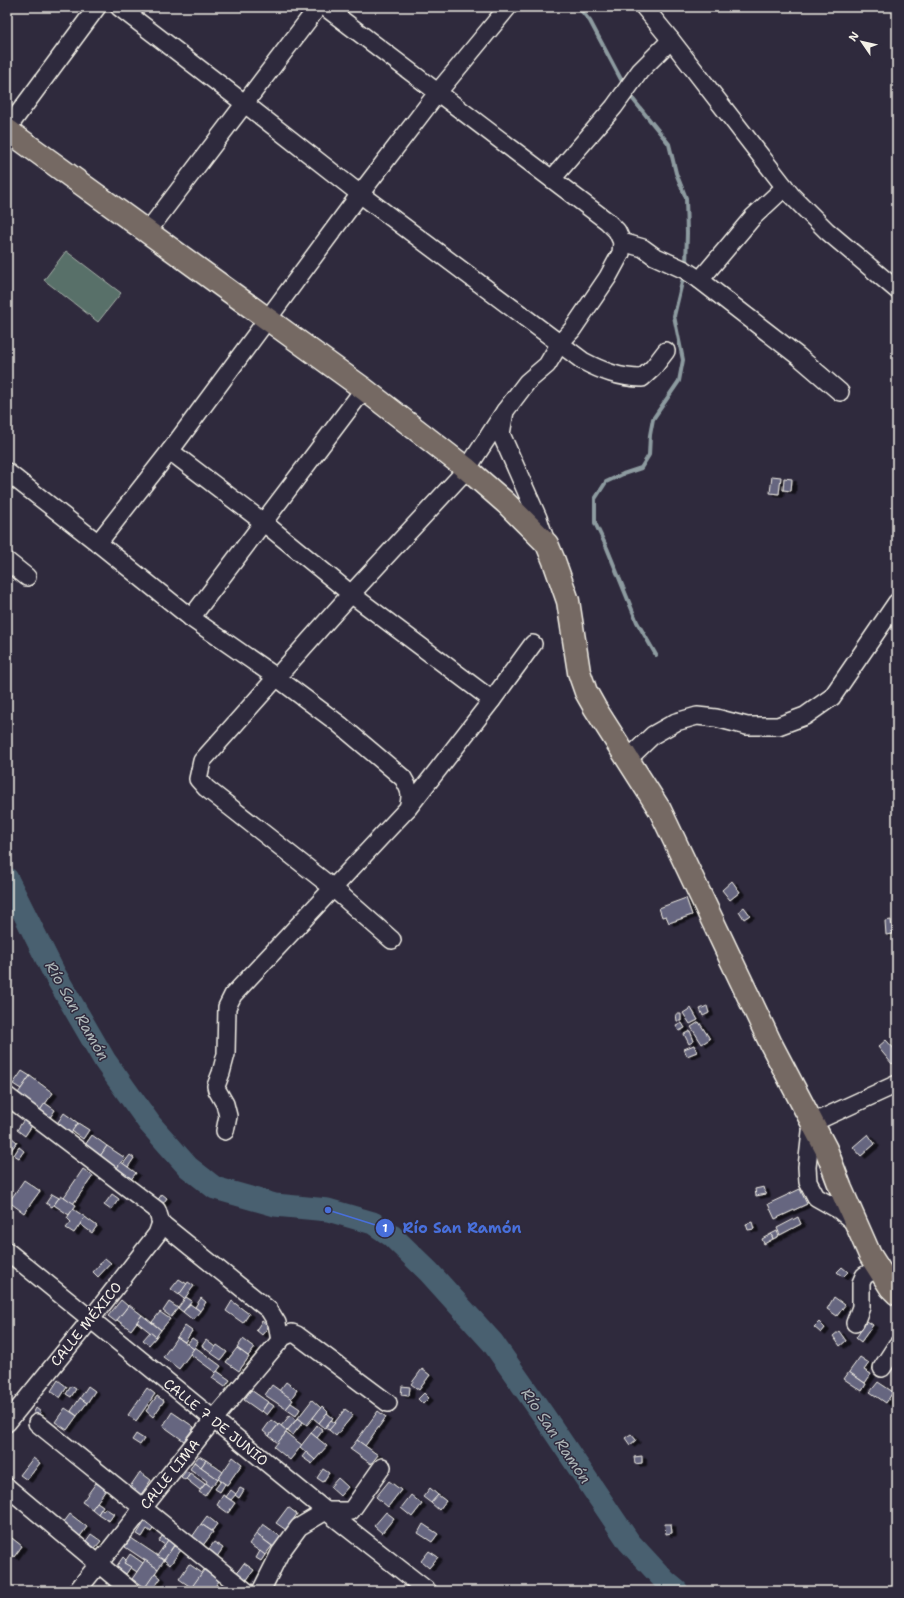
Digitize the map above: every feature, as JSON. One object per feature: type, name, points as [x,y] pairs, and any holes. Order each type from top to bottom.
[{"type":"main road","points":[[7,130],[364,389],[467,469],[506,502],[547,544],[568,601],[579,672],[586,692],[660,810],[771,1044],[826,1149],[841,1189],[870,1255],[891,1288],[897,1294]]},
{"type":"street","points":[[7,130],[97,7]]},
{"type":"street","points":[[119,7],[360,194],[583,361],[605,372],[630,378],[642,378],[653,368],[666,351]]},
{"type":"street","points":[[148,232],[318,7]]},
{"type":"street","points":[[325,7],[606,221],[617,231],[622,242],[621,253],[608,277],[572,330],[560,343],[547,365],[527,382],[505,411],[467,469],[351,594],[202,761],[198,779],[206,788],[333,888],[392,940]]},
{"type":"street","points":[[98,542],[170,451],[360,194],[438,92],[508,7]]},
{"type":"street","points":[[644,7],[791,196],[827,231],[897,290]]},
{"type":"street","points":[[552,179],[614,107],[640,71],[671,40]]},
{"type":"street","points":[[700,280],[753,217],[785,187]]},
{"type":"street","points":[[622,242],[643,248],[654,256],[685,270],[700,280],[792,351],[840,392]]},
{"type":"street","points":[[191,618],[364,389]]},
{"type":"street","points":[[505,411],[501,434],[538,518],[547,544]]},
{"type":"street","points":[[170,451],[263,522],[351,594],[492,700]]},
{"type":"street","points":[[7,472],[98,542],[191,618],[276,677],[339,724],[403,778],[409,788],[411,798],[408,808]]},
{"type":"street","points":[[7,561],[27,576]]},
{"type":"street","points":[[628,759],[653,735],[676,722],[697,716],[716,718],[748,726],[778,726],[805,716],[832,697],[897,602]]},
{"type":"street","points":[[225,1131],[228,1116],[225,1104],[216,1086],[226,1054],[227,1007],[233,995],[408,808],[492,700],[533,644]]},
{"type":"street","points":[[812,1123],[897,1084]]},
{"type":"street","points":[[7,1096],[157,1210],[161,1223],[269,1310],[276,1323],[280,1341]]},
{"type":"street","name":"CALLE MÉXICO","points":[[7,1422],[91,1319],[157,1234],[161,1223]]},
{"type":"street","name":"CALLE 7 DE JUNIO","points":[[7,1251],[213,1420],[428,1591]]},
{"type":"street","points":[[854,1323],[861,1307],[862,1283],[864,1276],[878,1267]]},
{"type":"street","points":[[280,1341],[287,1334],[292,1333],[297,1335],[388,1403]]},
{"type":"street","name":"CALLE LIMA","points":[[77,1591],[213,1420],[280,1341]]},
{"type":"street","points":[[882,1368],[897,1345]]},
{"type":"street","points":[[37,1423],[246,1591]]},
{"type":"street","points":[[262,1591],[280,1553],[299,1527],[326,1511],[351,1511],[382,1468]]},
{"type":"street","points":[[7,1487],[131,1591]]},
{"type":"green space","points":[[66,251],[121,293],[98,322],[44,280]]},
{"type":"building","points":[[772,476],[781,477],[779,494],[770,493]]},
{"type":"building","points":[[784,478],[792,479],[791,491],[783,490]]},
{"type":"building","points":[[732,881],[740,892],[730,900],[722,890]]},
{"type":"building","points":[[686,898],[692,915],[669,923],[666,916],[662,917],[659,908]]},
{"type":"building","points":[[744,907],[750,915],[744,919],[739,911]]},
{"type":"building","points":[[891,920],[893,934],[886,935],[885,921]]},
{"type":"building","points":[[707,1006],[709,1013],[703,1016],[700,1009]]},
{"type":"building","points":[[691,1008],[698,1020],[690,1024],[683,1013]]},
{"type":"building","points":[[676,1014],[681,1014],[681,1021],[677,1021]]},
{"type":"building","points":[[699,1022],[710,1039],[702,1044],[691,1027]]},
{"type":"building","points":[[682,1023],[685,1028],[679,1031],[676,1026]]},
{"type":"building","points":[[690,1031],[694,1041],[689,1044],[684,1034]]},
{"type":"building","points":[[886,1040],[897,1052],[897,1060],[892,1064],[878,1047]]},
{"type":"building","points":[[694,1045],[697,1052],[687,1056],[684,1049]]},
{"type":"building","points":[[22,1071],[30,1076],[21,1089],[13,1084]]},
{"type":"building","points":[[30,1076],[53,1093],[39,1112],[16,1096]]},
{"type":"building","points":[[45,1103],[55,1110],[49,1119],[39,1112]]},
{"type":"building","points":[[64,1113],[78,1123],[70,1135],[56,1125]]},
{"type":"building","points":[[25,1118],[33,1124],[25,1136],[17,1130]]},
{"type":"building","points":[[78,1123],[89,1130],[83,1139],[72,1131]]},
{"type":"building","points":[[868,1134],[875,1144],[861,1156],[853,1147]]},
{"type":"building","points":[[92,1135],[107,1146],[98,1159],[83,1148]]},
{"type":"building","points":[[11,1137],[17,1142],[7,1156],[7,1142]]},
{"type":"building","points":[[107,1146],[125,1158],[115,1171],[98,1159]]},
{"type":"building","points":[[19,1147],[24,1151],[19,1158],[14,1155]]},
{"type":"building","points":[[130,1155],[134,1158],[128,1167],[123,1164]]},
{"type":"building","points":[[121,1162],[136,1173],[129,1182],[115,1171]]},
{"type":"building","points":[[83,1169],[93,1176],[73,1204],[64,1197]]},
{"type":"building","points":[[24,1180],[40,1191],[24,1213],[9,1202]]},
{"type":"building","points":[[764,1187],[766,1194],[756,1196],[755,1189]]},
{"type":"building","points":[[800,1189],[807,1204],[775,1219],[768,1204]]},
{"type":"building","points":[[52,1194],[59,1198],[52,1207],[46,1203]]},
{"type":"building","points":[[112,1194],[119,1199],[111,1210],[104,1205]]},
{"type":"building","points":[[162,1194],[167,1198],[162,1205],[157,1201]]},
{"type":"building","points":[[61,1195],[76,1205],[69,1215],[54,1205]]},
{"type":"building","points":[[73,1209],[85,1217],[74,1233],[66,1228],[71,1222],[67,1218]]},
{"type":"building","points":[[85,1217],[97,1226],[92,1233],[80,1224]]},
{"type":"building","points":[[798,1217],[801,1224],[780,1235],[777,1228]]},
{"type":"building","points":[[752,1222],[754,1229],[748,1230],[746,1224]]},
{"type":"building","points":[[777,1231],[779,1236],[773,1239],[771,1234]]},
{"type":"building","points":[[771,1234],[773,1239],[764,1244],[762,1239]]},
{"type":"building","points":[[105,1258],[111,1263],[98,1277],[93,1272]]},
{"type":"building","points":[[842,1267],[848,1272],[843,1277],[837,1272]]},
{"type":"building","points":[[179,1279],[187,1284],[179,1295],[171,1289]]},
{"type":"building","points":[[188,1282],[194,1286],[184,1299],[179,1295]]},
{"type":"building","points":[[186,1297],[192,1301],[183,1312],[178,1308]]},
{"type":"building","points":[[834,1297],[845,1305],[837,1316],[827,1309]]},
{"type":"building","points":[[201,1298],[206,1302],[200,1311],[195,1307]]},
{"type":"building","points":[[121,1300],[128,1306],[116,1322],[108,1316]]},
{"type":"building","points":[[232,1301],[249,1314],[243,1323],[226,1311]]},
{"type":"building","points":[[169,1302],[178,1308],[171,1317],[163,1311]]},
{"type":"building","points":[[190,1304],[200,1311],[193,1320],[183,1312]]},
{"type":"building","points":[[129,1305],[142,1315],[131,1330],[117,1320]]},
{"type":"building","points":[[160,1312],[170,1319],[161,1330],[152,1322]]},
{"type":"building","points":[[142,1315],[161,1330],[156,1337],[137,1322]]},
{"type":"building","points":[[262,1321],[269,1326],[262,1335],[256,1330]]},
{"type":"building","points":[[867,1321],[873,1325],[861,1342],[856,1338]]},
{"type":"building","points":[[819,1322],[825,1328],[821,1333],[814,1327]]},
{"type":"building","points":[[185,1326],[192,1331],[185,1342],[177,1337]]},
{"type":"building","points":[[839,1331],[846,1341],[840,1346],[833,1336]]},
{"type":"building","points":[[150,1332],[156,1337],[149,1345],[143,1340]]},
{"type":"building","points":[[177,1337],[194,1349],[179,1369],[163,1357]]},
{"type":"building","points":[[192,1338],[198,1342],[194,1349],[187,1344]]},
{"type":"building","points":[[243,1339],[255,1348],[248,1356],[237,1348]]},
{"type":"building","points":[[206,1340],[215,1347],[211,1353],[202,1346]]},
{"type":"building","points":[[217,1345],[227,1352],[221,1360],[211,1353]]},
{"type":"building","points":[[195,1347],[221,1366],[216,1373],[190,1354]]},
{"type":"building","points":[[237,1348],[249,1357],[239,1371],[226,1362]]},
{"type":"building","points":[[860,1357],[869,1363],[864,1370],[871,1374],[865,1383],[849,1372]]},
{"type":"building","points":[[422,1369],[430,1375],[419,1390],[411,1384]]},
{"type":"building","points":[[217,1371],[230,1380],[225,1387],[212,1378]]},
{"type":"building","points":[[849,1372],[866,1384],[862,1391],[844,1379]]},
{"type":"building","points":[[58,1380],[67,1387],[60,1398],[51,1391]]},
{"type":"building","points":[[286,1382],[297,1390],[291,1399],[279,1391]]},
{"type":"building","points":[[878,1382],[893,1392],[886,1403],[870,1392]]},
{"type":"building","points":[[272,1385],[293,1400],[286,1409],[265,1395]]},
{"type":"building","points":[[71,1386],[76,1389],[71,1397],[66,1394]]},
{"type":"building","points":[[88,1386],[95,1391],[87,1403],[80,1398]]},
{"type":"building","points":[[402,1386],[410,1387],[409,1396],[401,1395]]},
{"type":"building","points":[[147,1388],[155,1394],[136,1421],[128,1415]]},
{"type":"building","points":[[251,1390],[268,1402],[261,1412],[244,1400]]},
{"type":"building","points":[[424,1393],[429,1398],[423,1404],[418,1399]]},
{"type":"building","points":[[157,1396],[164,1401],[153,1417],[146,1411]]},
{"type":"building","points":[[80,1398],[87,1403],[77,1416],[71,1411]]},
{"type":"building","points":[[312,1400],[321,1408],[307,1425],[298,1418]]},
{"type":"building","points":[[268,1402],[274,1406],[267,1415],[262,1411]]},
{"type":"building","points":[[291,1403],[300,1409],[296,1416],[286,1409]]},
{"type":"building","points":[[322,1406],[328,1412],[319,1423],[313,1418]]},
{"type":"building","points":[[36,1408],[41,1412],[38,1417],[33,1414]]},
{"type":"building","points":[[65,1408],[77,1416],[67,1430],[55,1422]]},
{"type":"building","points":[[345,1409],[353,1415],[336,1436],[329,1430]]},
{"type":"building","points":[[378,1411],[386,1417],[365,1446],[357,1440]]},
{"type":"building","points":[[172,1412],[194,1427],[184,1441],[163,1426]]},
{"type":"building","points":[[327,1413],[333,1418],[325,1428],[319,1423]]},
{"type":"building","points":[[290,1415],[296,1420],[287,1431],[281,1426]]},
{"type":"building","points":[[298,1418],[303,1422],[293,1435],[287,1431]]},
{"type":"building","points":[[271,1420],[278,1425],[269,1436],[263,1431]]},
{"type":"building","points":[[331,1420],[335,1423],[329,1430],[325,1428]]},
{"type":"building","points":[[279,1424],[287,1431],[278,1443],[269,1436]]},
{"type":"building","points":[[317,1425],[323,1430],[317,1438],[311,1433]]},
{"type":"building","points":[[286,1433],[302,1445],[290,1460],[274,1447]]},
{"type":"building","points":[[311,1433],[327,1446],[315,1460],[300,1447]]},
{"type":"building","points":[[136,1434],[144,1439],[140,1445],[132,1440]]},
{"type":"building","points":[[631,1434],[636,1440],[630,1445],[625,1438]]},
{"type":"building","points":[[357,1440],[378,1455],[371,1464],[350,1449]]},
{"type":"building","points":[[306,1452],[315,1460],[312,1464],[302,1457]]},
{"type":"building","points":[[199,1456],[206,1460],[201,1467],[194,1462]]},
{"type":"building","points":[[642,1456],[642,1463],[635,1464],[634,1457]]},
{"type":"building","points":[[233,1457],[242,1464],[227,1485],[218,1479]]},
{"type":"building","points":[[33,1458],[40,1463],[27,1480],[20,1475]]},
{"type":"building","points":[[206,1460],[223,1472],[218,1479],[201,1467]]},
{"type":"building","points":[[194,1462],[218,1479],[211,1487],[206,1483],[207,1481],[190,1469]]},
{"type":"building","points":[[323,1469],[329,1473],[323,1482],[317,1478]]},
{"type":"building","points":[[186,1471],[190,1473],[185,1480],[181,1477]]},
{"type":"building","points":[[140,1472],[151,1480],[138,1499],[127,1491]]},
{"type":"building","points":[[190,1473],[205,1484],[200,1490],[186,1479]]},
{"type":"building","points":[[338,1478],[348,1487],[340,1496],[330,1487]]},
{"type":"building","points":[[221,1481],[225,1484],[220,1492],[215,1489]]},
{"type":"building","points":[[389,1481],[401,1490],[388,1507],[376,1497]]},
{"type":"building","points":[[96,1483],[106,1490],[92,1509],[82,1502]]},
{"type":"building","points":[[206,1483],[211,1487],[205,1496],[199,1492]]},
{"type":"building","points":[[240,1488],[244,1490],[239,1498],[235,1495]]},
{"type":"building","points":[[430,1488],[438,1495],[431,1503],[423,1497]]},
{"type":"building","points":[[231,1490],[236,1494],[231,1500],[226,1497]]},
{"type":"building","points":[[223,1495],[235,1503],[228,1513],[217,1505]]},
{"type":"building","points":[[411,1495],[422,1504],[412,1517],[401,1508]]},
{"type":"building","points":[[438,1495],[446,1501],[439,1510],[431,1503]]},
{"type":"building","points":[[97,1502],[103,1506],[98,1514],[92,1509]]},
{"type":"building","points":[[288,1507],[297,1514],[286,1530],[276,1523]]},
{"type":"building","points":[[105,1508],[114,1514],[109,1521],[98,1514],[101,1509],[103,1511]]},
{"type":"building","points":[[386,1512],[394,1518],[382,1533],[374,1526]]},
{"type":"building","points":[[70,1514],[87,1527],[78,1539],[61,1526]]},
{"type":"building","points":[[207,1516],[217,1524],[212,1531],[201,1524]]},
{"type":"building","points":[[145,1521],[154,1527],[151,1532],[147,1529],[142,1537],[137,1534]]},
{"type":"building","points":[[201,1524],[213,1532],[201,1548],[190,1540]]},
{"type":"building","points":[[263,1524],[281,1537],[274,1547],[256,1534]]},
{"type":"building","points":[[423,1524],[438,1534],[432,1542],[418,1533]]},
{"type":"building","points":[[665,1524],[671,1524],[672,1533],[666,1534]]},
{"type":"building","points":[[91,1534],[101,1541],[95,1548],[86,1541]]},
{"type":"building","points":[[256,1534],[272,1546],[265,1555],[249,1544]]},
{"type":"building","points":[[8,1535],[22,1546],[14,1557],[7,1552]]},
{"type":"building","points":[[162,1536],[168,1540],[165,1545],[159,1541]]},
{"type":"building","points":[[131,1538],[164,1560],[158,1569],[125,1547]]},
{"type":"building","points":[[168,1540],[174,1545],[164,1560],[157,1556]]},
{"type":"building","points":[[214,1542],[223,1548],[216,1558],[207,1552]]},
{"type":"building","points":[[174,1546],[181,1550],[170,1565],[164,1560]]},
{"type":"building","points":[[260,1551],[265,1555],[261,1561],[256,1558]]},
{"type":"building","points":[[429,1551],[438,1557],[429,1568],[421,1561]]},
{"type":"building","points":[[130,1554],[143,1563],[137,1572],[124,1563]]},
{"type":"building","points":[[123,1557],[126,1560],[124,1563],[131,1567],[126,1574],[116,1567]]},
{"type":"building","points":[[145,1560],[158,1569],[145,1588],[132,1579]]},
{"type":"building","points":[[244,1563],[254,1570],[246,1581],[236,1574]]},
{"type":"building","points":[[189,1564],[202,1573],[192,1588],[179,1579]]},
{"type":"building","points":[[204,1570],[219,1581],[212,1591],[195,1591],[191,1588]]},
{"type":"building","points":[[155,1573],[161,1578],[152,1591],[146,1586]]},
{"type":"waterway","points":[[578,7],[590,21],[624,85]]},
{"type":"waterway","points":[[628,93],[669,144],[676,173],[686,198],[686,265]]},
{"type":"waterway","points":[[656,655],[637,622],[607,548],[595,523],[595,499],[606,482],[641,468],[649,455],[650,435],[653,419],[679,381],[683,360],[674,316],[684,274]]},
{"type":"waterway","name":"Río San Ramón","points":[[7,879],[54,973],[105,1061],[150,1124],[188,1167],[215,1188],[275,1205],[328,1210],[373,1223],[392,1236],[429,1272],[493,1343],[629,1542],[665,1581],[677,1591]]},
{"type":"place","name":"Río San Ramón","points":[[328,1210]]}]
